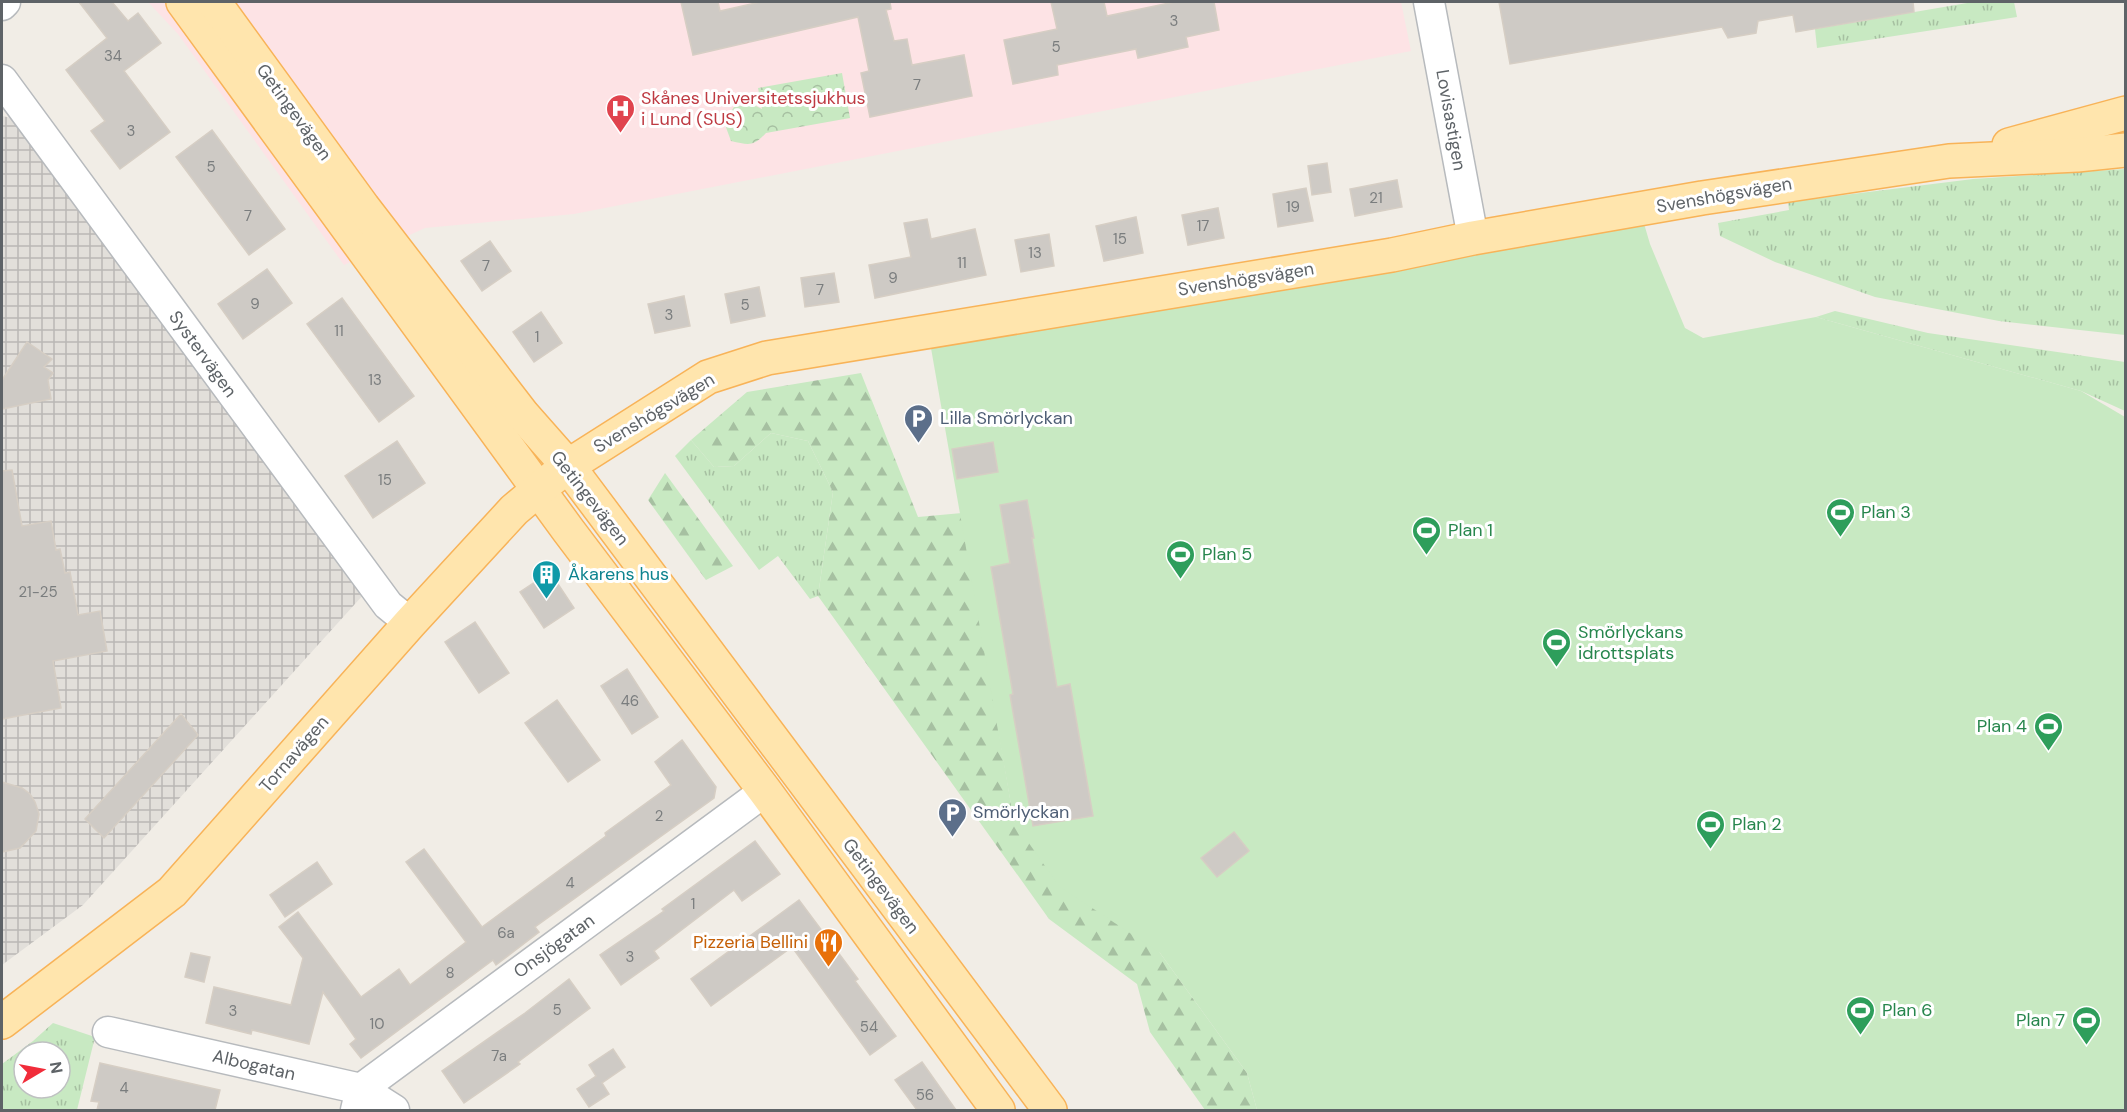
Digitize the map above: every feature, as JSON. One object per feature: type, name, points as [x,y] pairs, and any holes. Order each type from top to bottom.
[{"type":"main road","name":"Getingevägen","points":[[183,2],[538,489],[765,791],[998,1110]]},
{"type":"main road","name":"Getingevägen","points":[[214,2],[378,226],[523,415],[568,466],[1050,1110]]},
{"type":"main road","name":"Svenshögsvägen","points":[[1949,161],[2126,113]]},
{"type":"main road","name":"Svenshögsvägen","points":[[568,466],[708,377],[768,358],[1392,255],[1473,238],[1702,198],[1949,161],[2077,155],[2126,150]]},
{"type":"main road","name":"Tornavägen","points":[[2,1022],[172,892],[410,623],[514,510],[568,466]]},
{"type":"street","points":[[2,5],[5,2]]},
{"type":"street","name":"Lovisastigen","points":[[1429,2],[1473,238]]},
{"type":"street","name":"Systervägen","points":[[9,90],[388,605],[410,623]]},
{"type":"street","name":"Onsjögatan","points":[[359,1100],[765,791]]},
{"type":"street","name":"Albogatan","points":[[108,1032],[394,1110]]},
{"type":"shaded area","name":"Skånes Universitetssjukhus i Lund (SUS)","points":[[148,2],[1401,2],[1411,51],[574,214],[425,228],[344,265],[178,34]]},
{"type":"shaded area","points":[[2,116],[17,119],[364,594],[83,905],[2,965]]},
{"type":"green space","points":[[1973,2],[2014,2],[2017,17],[1817,48],[1815,29]]},
{"type":"green space","points":[[842,73],[850,118],[766,133],[758,141],[750,144],[731,141],[724,122],[734,107],[752,104],[762,109],[758,88]]},
{"type":"green space","points":[[2125,169],[2125,335],[1999,321],[1875,297],[1775,262],[1720,236],[1718,223],[1789,210],[1788,202],[1973,179]]},
{"type":"green space","name":"Smörlyckans idrottsplats","points":[[1640,210],[1650,244],[1685,328],[1703,338],[1816,317],[2081,391],[2125,417],[2125,1110],[1257,1110],[1247,1073],[1160,953],[1059,886],[1014,822],[928,331]]},
{"type":"green space","points":[[1835,311],[1928,333],[2125,362],[2125,411],[2081,391],[1816,317]]},
{"type":"green space","points":[[861,373],[918,517],[962,513],[1014,822],[1111,878],[1160,953],[1247,1073],[1257,1110],[1205,1110],[1150,1032],[1137,984],[1049,919],[818,596],[833,492],[808,441],[771,433],[734,466],[714,467],[691,440],[747,392]]},
{"type":"green space","points":[[771,433],[808,441],[833,492],[818,596],[810,599],[778,556],[759,570],[675,456],[691,440],[714,467],[734,466]]},
{"type":"green space","points":[[665,473],[733,566],[706,580],[648,500]]},
{"type":"green space","points":[[53,1023],[95,1037],[77,1110],[2,1110],[2,1064],[12,1057],[12,1100],[72,1100],[72,1040],[34,1040]]},
{"type":"building","points":[[79,2],[112,2],[128,21],[138,13],[161,43],[124,71],[170,132],[120,169],[91,131],[105,121],[66,70],[107,38]]},
{"type":"building","points":[[681,2],[718,2],[720,11],[760,2],[890,2],[891,9],[886,10],[894,41],[907,39],[912,65],[964,55],[972,96],[870,117],[861,73],[869,71],[858,17],[693,55]]},
{"type":"building","points":[[1051,2],[1104,2],[1107,16],[1174,2],[1214,2],[1219,30],[1186,37],[1188,47],[1138,58],[1136,49],[1057,65],[1058,75],[1013,84],[1004,40],[1057,29]]},
{"type":"building","points":[[1499,2],[1913,2],[1914,12],[1796,32],[1793,15],[1758,21],[1756,33],[1728,38],[1722,27],[1510,64]]},
{"type":"building","points":[[212,130],[285,229],[249,255],[176,157]]},
{"type":"building","points":[[1327,163],[1331,192],[1312,195],[1308,166]]},
{"type":"building","points":[[1397,180],[1402,207],[1355,216],[1350,189]]},
{"type":"building","points":[[1306,188],[1313,221],[1278,227],[1273,194]]},
{"type":"building","points":[[1218,208],[1224,238],[1188,245],[1182,215]]},
{"type":"building","points":[[1136,217],[1143,253],[1104,261],[1096,226]]},
{"type":"building","points":[[927,219],[931,239],[975,229],[986,275],[875,298],[869,265],[911,257],[904,223]]},
{"type":"building","points":[[1049,234],[1054,266],[1021,272],[1015,240]]},
{"type":"building","points":[[490,241],[511,271],[482,291],[461,261]]},
{"type":"building","points":[[267,269],[292,303],[243,339],[218,304]]},
{"type":"building","points":[[834,273],[839,302],[805,307],[801,278]]},
{"type":"building","points":[[759,287],[765,316],[731,323],[725,294]]},
{"type":"building","points":[[684,296],[690,326],[655,333],[648,304]]},
{"type":"building","points":[[342,298],[414,396],[379,422],[307,324]]},
{"type":"building","points":[[541,312],[562,343],[534,362],[513,332]]},
{"type":"building","points":[[27,342],[52,359],[44,367],[53,373],[48,380],[51,399],[2,409],[2,380]]},
{"type":"building","points":[[397,441],[425,483],[373,518],[345,476]]},
{"type":"building","points":[[993,442],[998,472],[957,479],[952,449]]},
{"type":"building","points":[[12,470],[22,526],[51,521],[56,550],[60,549],[65,573],[70,572],[78,615],[100,611],[107,651],[53,661],[61,708],[2,719],[2,471]]},
{"type":"building","points":[[1027,500],[1057,687],[1070,684],[1093,816],[1033,826],[991,567],[1010,563],[1000,505]]},
{"type":"building","name":"Åkarens hus","points":[[550,572],[574,608],[544,628],[520,592]]},
{"type":"building","points":[[475,622],[509,673],[479,693],[445,642]]},
{"type":"building","points":[[627,669],[658,717],[632,734],[601,686]]},
{"type":"building","points":[[557,700],[600,760],[568,782],[525,723]]},
{"type":"building","points":[[181,714],[198,735],[104,838],[85,819]]},
{"type":"building","points":[[682,740],[716,787],[714,798],[535,927],[539,932],[496,965],[493,960],[361,1058],[350,1044],[356,1039],[323,992],[309,1044],[252,1030],[251,1034],[206,1023],[214,987],[291,1005],[303,958],[279,927],[298,912],[361,997],[399,969],[410,985],[466,942],[406,862],[424,849],[482,927],[671,785],[655,762]]},
{"type":"building","points":[[2,782],[22,788],[30,794],[39,814],[36,831],[20,848],[2,852]]},
{"type":"building","points":[[1234,832],[1249,851],[1217,877],[1201,858]]},
{"type":"building","points":[[755,841],[780,874],[742,901],[734,890],[654,951],[659,958],[621,985],[600,955],[664,911],[662,909]]},
{"type":"building","points":[[317,862],[332,884],[285,917],[270,895]]},
{"type":"building","points":[[799,900],[858,979],[855,981],[896,1036],[870,1055],[792,947],[711,1006],[691,979]]},
{"type":"building","points":[[191,953],[210,957],[204,982],[185,977]]},
{"type":"building","points":[[569,979],[590,1008],[518,1062],[520,1064],[464,1103],[442,1071]]},
{"type":"building","points":[[613,1049],[625,1067],[602,1083],[609,1094],[589,1107],[577,1089],[596,1076],[589,1065]]},
{"type":"building","points":[[922,1062],[956,1110],[917,1110],[895,1080]]},
{"type":"building","points":[[100,1063],[220,1090],[215,1110],[97,1110],[99,1102],[91,1101]]},
{"type":"place","name":"Skånes Universitetssjukhus i Lund (SUS)","points":[[620,134]]},
{"type":"place","name":"Lilla Smörlyckan","points":[[919,444]]},
{"type":"place","name":"Plan 3","points":[[1840,538]]},
{"type":"place","name":"Plan 1","points":[[1427,556]]},
{"type":"place","name":"Plan 5","points":[[1181,580]]},
{"type":"place","name":"Åkarens hus","points":[[547,600]]},
{"type":"place","name":"Smörlyckans idrottsplats","points":[[1557,668]]},
{"type":"place","name":"Plan 4","points":[[2048,752]]},
{"type":"place","name":"Smörlyckan","points":[[952,838]]},
{"type":"place","name":"Plan 2","points":[[1711,850]]},
{"type":"place","name":"Pizzeria Bellini","points":[[829,968]]},
{"type":"place","name":"Plan 6","points":[[1861,1036]]},
{"type":"place","name":"Plan 7","points":[[2086,1046]]}]
